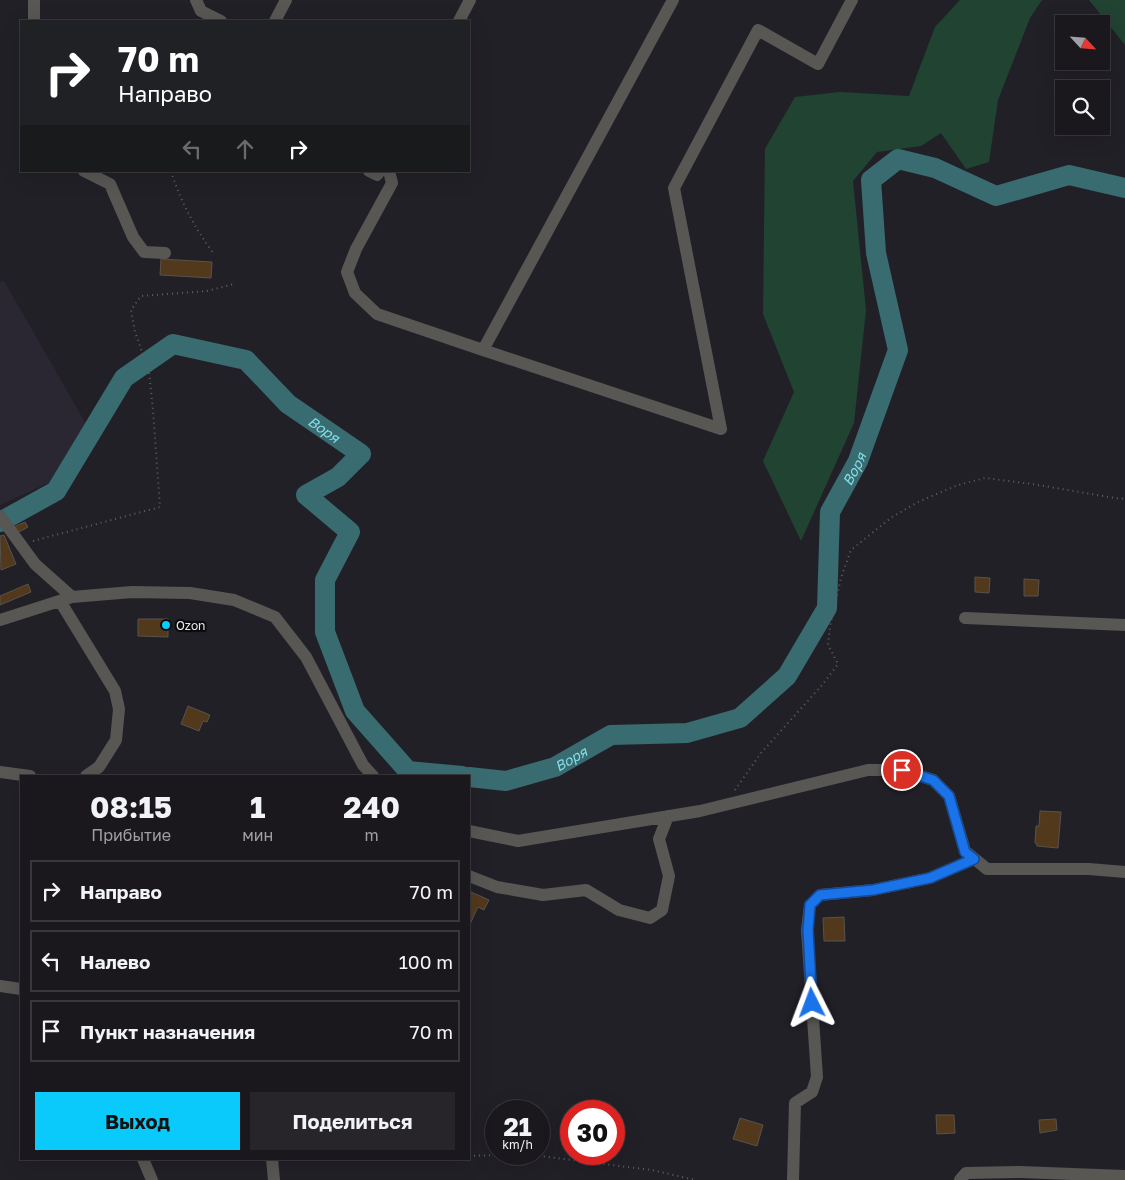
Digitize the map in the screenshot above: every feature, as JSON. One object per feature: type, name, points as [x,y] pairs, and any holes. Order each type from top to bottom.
[{"type":"street","points":[[34,0],[34,20]]},
{"type":"street","points":[[196,0],[201,11],[219,20]]},
{"type":"street","points":[[276,20],[286,0]]},
{"type":"street","points":[[459,20],[470,0]]},
{"type":"street","points":[[483,350],[673,0]]},
{"type":"street","points":[[390,172],[392,183],[346,272],[354,293],[378,314],[721,429],[674,188],[758,30],[818,64],[852,0]]},
{"type":"street","points":[[86,172],[110,184],[133,237],[144,252],[165,253]]},
{"type":"street","points":[[371,172],[378,176],[380,172]]},
{"type":"street","points":[[0,516],[35,564],[66,599],[115,691],[119,709],[116,740],[99,767],[87,775]]},
{"type":"street","points":[[0,620],[66,599],[132,592],[190,592],[234,600],[275,617],[306,657],[363,765],[372,775]]},
{"type":"street","points":[[965,618],[1125,625]]},
{"type":"street","points":[[470,832],[518,841],[700,811],[868,770],[902,770],[933,780],[949,796],[965,852],[987,869],[1089,868],[1125,872]]},
{"type":"street","points":[[0,772],[22,775]]},
{"type":"street","points":[[470,876],[497,887],[543,894],[586,890],[619,910],[650,918],[662,910],[669,876],[659,839],[668,816]]},
{"type":"street","points":[[793,1180],[795,1103],[812,1092],[817,1077],[808,930],[810,905],[820,895],[873,890],[930,878],[974,859]]},
{"type":"street","points":[[0,986],[20,989]]},
{"type":"street","points":[[142,1160],[152,1180]]},
{"type":"street","points":[[272,1160],[274,1180]]},
{"type":"street","points":[[960,1180],[966,1174],[975,1173],[1020,1172],[1125,1176]]},
{"type":"path","points":[[171,172],[181,201],[192,223],[213,254]]},
{"type":"path","points":[[19,541],[160,508],[149,372],[134,332],[131,310],[141,296],[207,291],[234,284]]},
{"type":"path","points":[[735,790],[761,753],[824,684],[838,664],[828,645],[830,626],[841,578],[851,550],[892,517],[958,485],[985,478],[1120,499],[1125,498]]},
{"type":"path","points":[[470,1156],[524,1154],[652,1170],[696,1180]]},
{"type":"shaded area","points":[[4,281],[86,424],[50,482],[0,505],[0,282]]},
{"type":"green space","points":[[960,0],[1042,0],[1030,18],[998,100],[989,162],[966,169],[941,133],[921,146],[877,152],[853,181],[866,310],[854,423],[801,541],[763,461],[794,392],[763,314],[765,149],[795,97],[840,92],[909,96],[935,27]]},
{"type":"green space","points":[[1089,0],[1125,0],[1125,45],[1110,26],[1110,15],[1101,15]]},
{"type":"building","points":[[161,259],[212,262],[211,278],[160,275]]},
{"type":"building","points":[[25,522],[28,527],[17,533],[14,527]]},
{"type":"building","points":[[4,535],[16,564],[1,570],[0,536]]},
{"type":"building","points":[[975,577],[990,578],[989,593],[975,592]]},
{"type":"building","points":[[1024,579],[1039,580],[1038,596],[1024,596]]},
{"type":"building","points":[[28,584],[31,592],[0,605],[0,596]]},
{"type":"building","points":[[138,619],[168,619],[168,637],[138,636]]},
{"type":"building","points":[[188,706],[210,715],[207,722],[203,721],[199,731],[181,724]]},
{"type":"building","points":[[1040,811],[1061,812],[1058,848],[1037,846],[1035,843],[1036,826],[1039,826]]},
{"type":"building","points":[[470,891],[489,900],[484,910],[478,907],[470,924]]},
{"type":"building","points":[[844,917],[845,941],[824,941],[823,918]]},
{"type":"building","points":[[936,1115],[954,1115],[955,1133],[937,1134]]},
{"type":"building","points":[[740,1118],[763,1125],[757,1146],[733,1139]]},
{"type":"building","points":[[1056,1119],[1057,1130],[1040,1133],[1039,1120]]},
{"type":"waterway","name":"Воря","points":[[470,777],[506,781],[555,767],[611,735],[687,733],[740,718],[787,676],[827,608],[830,512],[858,461],[898,350],[876,253],[871,180],[898,159],[935,168],[996,196],[1069,175],[1125,188]]},
{"type":"waterway","name":"Воря","points":[[0,522],[56,491],[124,378],[173,344],[246,360],[288,404],[361,454],[338,477],[306,495],[350,532],[325,580],[325,632],[355,711],[408,771],[451,775]]},
{"type":"place","name":"Ozon","points":[[166,625]]},
{"type":"route","points":[[812,1003],[808,930],[810,905],[820,895],[873,890],[930,878],[974,859],[965,852],[949,796],[933,780],[902,770]]}]
